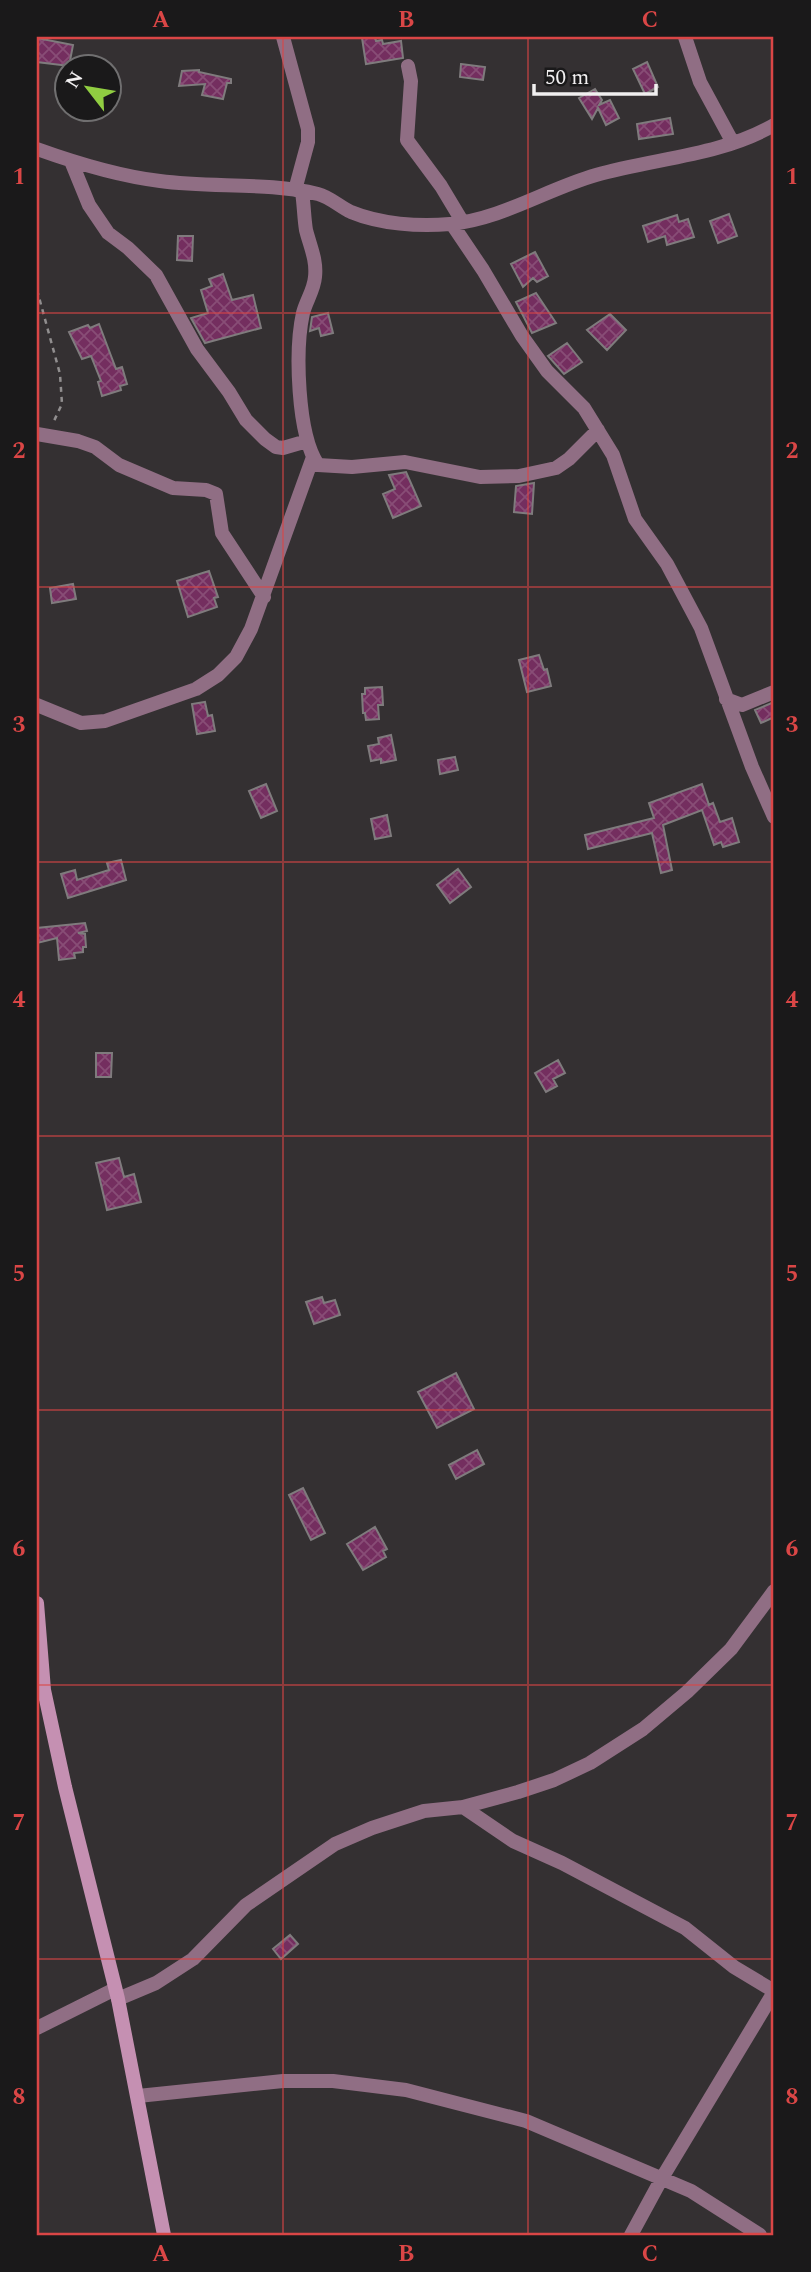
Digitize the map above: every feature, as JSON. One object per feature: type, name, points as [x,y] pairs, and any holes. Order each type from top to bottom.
[{"type":"street","points":[[283,37],[308,129],[299,191],[315,261],[315,279],[304,310],[299,365],[304,430],[318,465],[332,467],[405,462],[480,477],[519,476],[556,468],[569,459],[598,429]]},
{"type":"street","points":[[685,37],[700,82],[733,143]]},
{"type":"street","points":[[408,66],[411,81],[407,140],[441,186],[457,223],[522,336],[547,371],[584,408],[598,429],[612,455],[635,519],[667,564],[701,628],[752,767],[774,817]]},
{"type":"street","points":[[37,149],[71,161],[160,181],[319,194],[350,212],[378,220],[411,224],[457,223],[508,211],[595,175],[733,143],[774,125]]},
{"type":"street","points":[[71,161],[89,205],[108,233],[156,275],[197,349],[246,419],[276,447],[307,440]]},
{"type":"street","points":[[42,435],[95,447],[119,465],[173,488],[206,490],[216,494],[222,533],[264,597]]},
{"type":"street","points":[[37,705],[81,723],[105,722],[196,689],[218,675],[236,657],[251,629],[313,457]]},
{"type":"street","points":[[726,699],[742,705],[774,692]]},
{"type":"street","points":[[37,2028],[117,1994],[156,1983],[193,1959],[246,1905],[335,1844],[372,1828],[424,1811],[463,1807],[554,1780],[590,1763],[643,1729],[687,1692],[731,1649],[774,1591]]},
{"type":"street","points":[[37,1603],[47,1702],[65,1787],[117,1994],[163,2235]]},
{"type":"street","points":[[463,1807],[513,1841],[572,1868],[685,1928],[734,1967],[774,1992],[662,2178],[631,2235]]},
{"type":"street","points":[[138,2096],[283,2081],[333,2081],[406,2090],[526,2121],[691,2191],[760,2235]]},
{"type":"path","points":[[37,290],[60,374],[62,404],[42,435]]},
{"type":"building","points":[[375,37],[376,41],[382,40],[383,44],[401,41],[403,58],[366,64],[362,38]]},
{"type":"building","points":[[37,38],[73,45],[72,52],[52,52],[52,64],[37,62]]},
{"type":"building","points":[[647,62],[658,87],[645,94],[633,69]]},
{"type":"building","points":[[461,64],[485,67],[483,80],[460,77]]},
{"type":"building","points":[[199,70],[231,79],[231,83],[227,83],[223,99],[202,95],[205,84],[179,86],[182,71]]},
{"type":"building","points":[[595,89],[602,100],[599,105],[610,100],[619,118],[606,125],[598,108],[592,119],[579,98]]},
{"type":"building","points":[[670,118],[673,134],[639,139],[637,124]]},
{"type":"building","points":[[729,214],[737,236],[718,243],[710,221]]},
{"type":"building","points":[[677,215],[679,222],[688,219],[694,237],[667,245],[665,236],[648,242],[643,226]]},
{"type":"building","points":[[178,236],[193,236],[192,261],[177,260]]},
{"type":"building","points":[[535,252],[548,276],[537,282],[533,278],[523,287],[511,264]]},
{"type":"building","points":[[223,274],[232,300],[253,295],[261,328],[205,343],[191,318],[208,313],[201,290],[212,286],[209,279]]},
{"type":"building","points":[[536,293],[556,323],[532,333],[516,302]]},
{"type":"building","points":[[328,313],[333,333],[321,336],[319,328],[310,331],[312,317]]},
{"type":"building","points":[[610,314],[626,330],[607,350],[587,330]]},
{"type":"building","points":[[99,324],[116,369],[122,367],[127,384],[120,386],[121,390],[102,396],[98,382],[101,381],[91,356],[82,359],[69,332]]},
{"type":"building","points":[[567,343],[582,362],[564,374],[548,356]]},
{"type":"building","points":[[406,472],[421,506],[393,518],[383,494],[395,489],[389,475]]},
{"type":"building","points":[[534,483],[532,514],[514,512],[516,486]]},
{"type":"building","points":[[209,571],[218,597],[214,598],[217,607],[188,617],[177,581]]},
{"type":"building","points":[[73,584],[76,599],[52,603],[50,588]]},
{"type":"building","points":[[539,655],[544,670],[547,669],[551,686],[527,692],[519,660]]},
{"type":"building","points":[[382,687],[383,705],[378,705],[379,719],[366,720],[362,694],[365,694],[365,688]]},
{"type":"building","points":[[205,702],[208,716],[212,715],[215,731],[197,734],[192,704]]},
{"type":"building","points":[[774,702],[774,717],[761,723],[755,710]]},
{"type":"building","points":[[391,735],[396,760],[381,763],[381,759],[371,761],[368,746],[379,744],[378,738]]},
{"type":"building","points":[[455,757],[458,770],[440,774],[438,760]]},
{"type":"building","points":[[266,784],[277,811],[261,818],[249,791]]},
{"type":"building","points":[[702,784],[709,805],[713,803],[720,822],[732,818],[739,842],[723,847],[721,842],[714,845],[702,810],[663,825],[672,870],[661,873],[652,833],[588,849],[585,835],[654,818],[649,803]]},
{"type":"building","points":[[387,815],[391,836],[375,839],[371,819]]},
{"type":"building","points":[[121,860],[126,880],[68,898],[61,874],[75,870],[77,880],[109,870],[107,863]]},
{"type":"building","points":[[458,869],[471,887],[450,903],[437,885]]},
{"type":"building","points":[[85,923],[87,931],[78,933],[85,934],[86,947],[83,947],[83,952],[74,953],[75,958],[59,960],[57,938],[37,943],[37,928]]},
{"type":"building","points":[[96,1053],[112,1053],[111,1077],[96,1077]]},
{"type":"building","points":[[558,1060],[565,1073],[553,1079],[557,1086],[546,1092],[535,1073]]},
{"type":"building","points":[[119,1158],[124,1177],[134,1174],[141,1202],[107,1210],[96,1163]]},
{"type":"building","points":[[322,1297],[324,1303],[335,1300],[340,1315],[314,1324],[306,1302]]},
{"type":"building","points":[[456,1373],[474,1409],[437,1428],[418,1392]]},
{"type":"building","points":[[477,1450],[484,1464],[456,1479],[449,1465]]},
{"type":"building","points":[[303,1488],[325,1533],[311,1540],[289,1495]]},
{"type":"building","points":[[375,1527],[387,1549],[383,1551],[386,1557],[363,1570],[347,1544]]},
{"type":"building","points":[[290,1935],[298,1944],[281,1959],[273,1949]]}]
